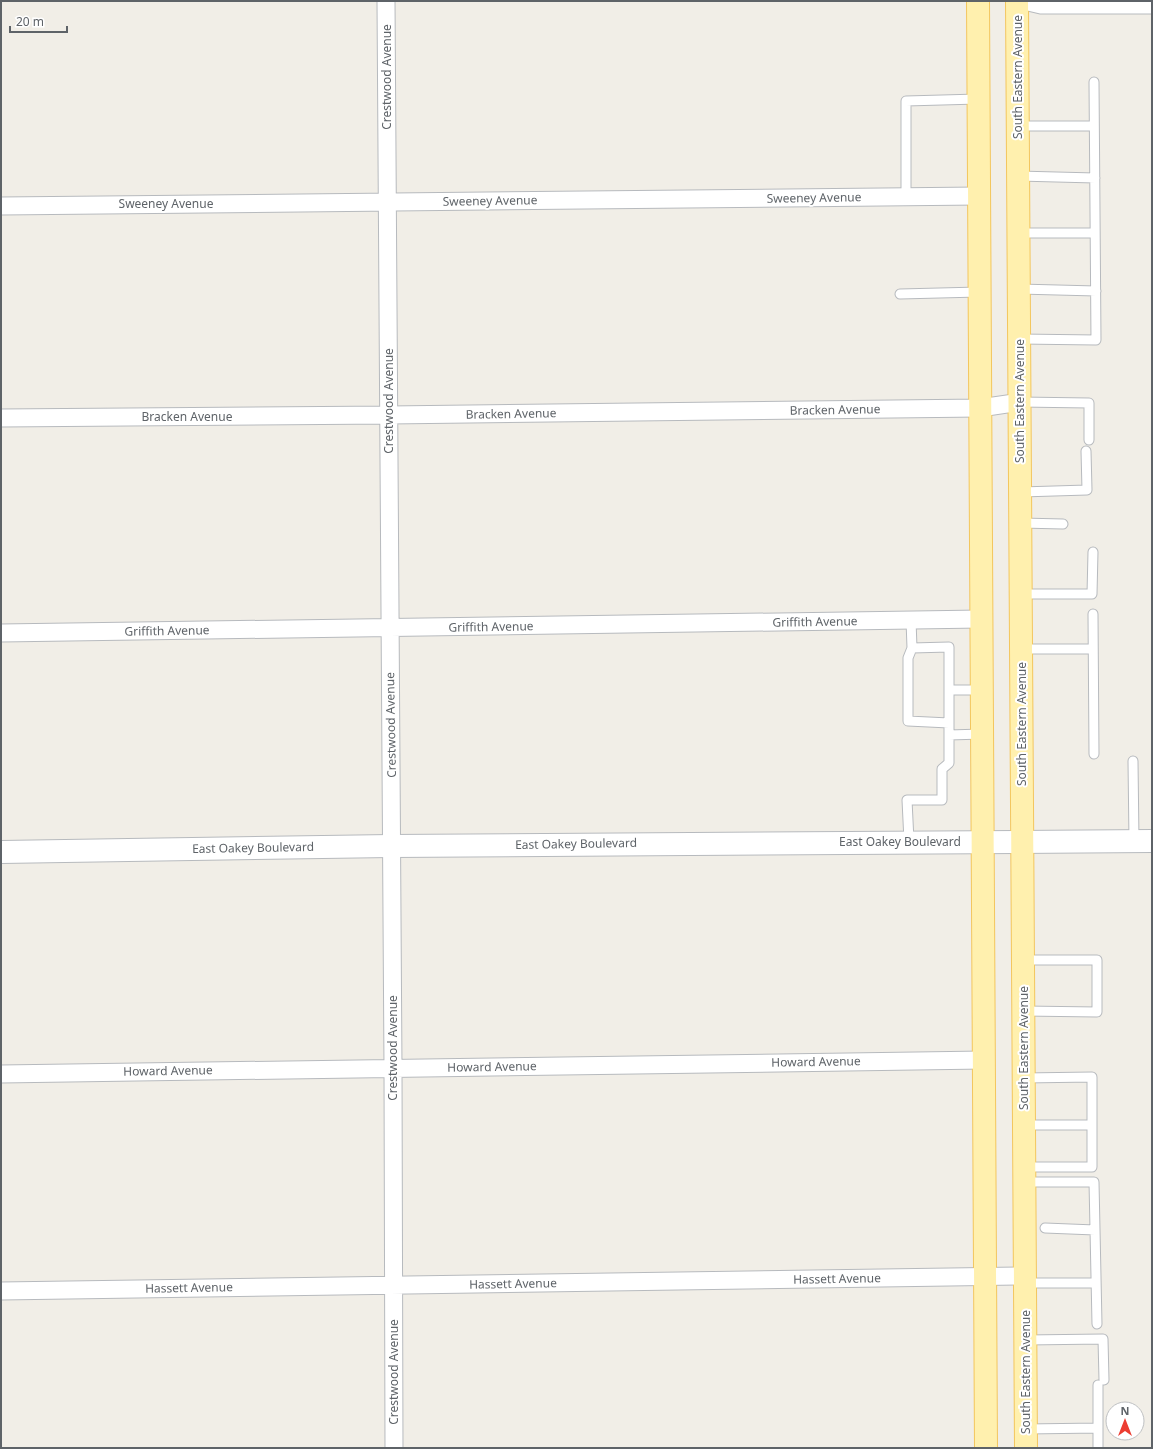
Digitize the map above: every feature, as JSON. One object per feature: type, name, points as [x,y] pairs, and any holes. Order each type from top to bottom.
[{"type":"main road","points":[[978,1],[986,1448]]},
{"type":"main road","name":"South Eastern Avenue","points":[[1017,1],[1026,1438]]},
{"type":"street","name":"Crestwood Avenue","points":[[386,1],[394,1448]]},
{"type":"street","points":[[1024,1],[1041,5],[1152,5]]},
{"type":"street","name":"Sweeney Avenue","points":[[1,206],[979,196]]},
{"type":"street","name":"Bracken Avenue","points":[[1,418],[980,408],[1020,402]]},
{"type":"street","name":"Griffith Avenue","points":[[1,633],[390,629],[981,619]]},
{"type":"street","name":"East Oakey Boulevard","points":[[1,852],[391,846],[1143,840]]},
{"type":"street","name":"Howard Avenue","points":[[1,1074],[984,1060]]},
{"type":"street","name":"Hassett Avenue","points":[[1,1291],[985,1277],[1026,1279]]},
{"type":"lane","points":[[1020,339],[1096,340],[1094,82]]},
{"type":"lane","points":[[906,197],[906,101],[978,99]]},
{"type":"lane","points":[[1018,126],[1094,126]]},
{"type":"lane","points":[[1018,176],[1094,178]]},
{"type":"lane","points":[[1019,233],[1095,233]]},
{"type":"lane","points":[[1019,289],[1096,291]]},
{"type":"lane","points":[[900,294],[979,292]]},
{"type":"lane","points":[[1020,402],[1089,402],[1089,440]]},
{"type":"lane","points":[[1020,492],[1087,490],[1086,451]]},
{"type":"lane","points":[[1021,523],[1063,524]]},
{"type":"lane","points":[[1021,594],[1092,594],[1093,552]]},
{"type":"lane","points":[[1093,614],[1094,754]]},
{"type":"lane","points":[[911,620],[912,648],[908,658],[908,722],[949,723]]},
{"type":"lane","points":[[909,842],[907,800],[942,800],[942,769],[949,763],[949,647],[912,648]]},
{"type":"lane","points":[[1022,649],[1093,649]]},
{"type":"lane","points":[[949,690],[982,690]]},
{"type":"lane","points":[[949,735],[982,734]]},
{"type":"lane","points":[[1133,761],[1143,840]]},
{"type":"lane","points":[[1024,960],[1097,960],[1097,1012],[1024,1011]]},
{"type":"lane","points":[[1024,1078],[1092,1077],[1092,1167],[1025,1174]]},
{"type":"lane","points":[[1025,1125],[1092,1125]]},
{"type":"lane","points":[[1025,1174],[1094,1182],[1097,1324]]},
{"type":"lane","points":[[1045,1228],[1095,1230]]},
{"type":"lane","points":[[1026,1279],[1096,1283]]},
{"type":"lane","points":[[1026,1340],[1103,1339],[1098,1448]]},
{"type":"lane","points":[[1026,1438],[1098,1428]]}]
